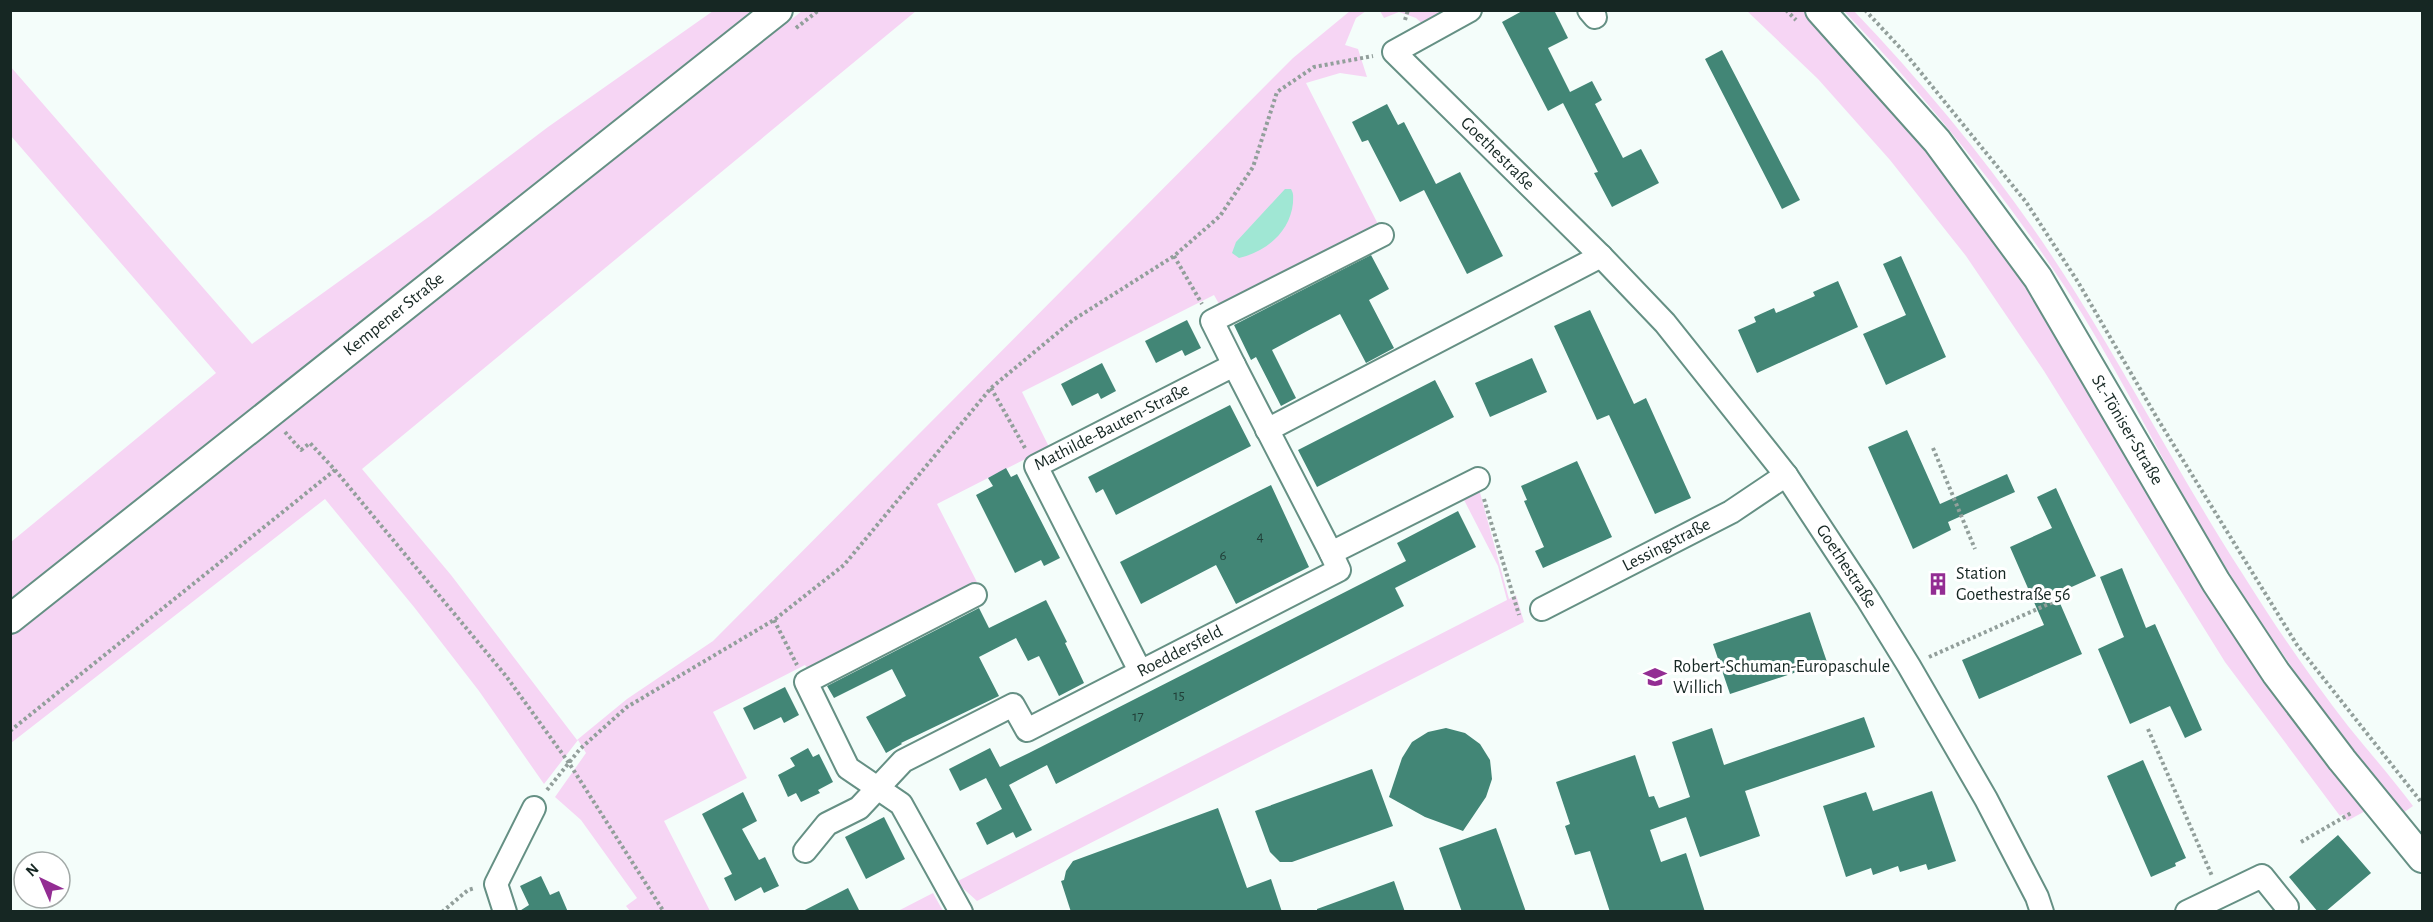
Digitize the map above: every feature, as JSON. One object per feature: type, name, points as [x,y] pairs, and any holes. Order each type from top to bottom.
[{"type":"main road","name":"Kempener Straße","points":[[10,619],[778,10]]},
{"type":"main road","name":"St.-Töniser-Straße","points":[[1820,10],[1938,141],[2038,278],[2216,582],[2276,673],[2342,760],[2422,858]]},
{"type":"street","points":[[1394,52],[1470,10]]},
{"type":"street","name":"Goethestraße","points":[[1394,52],[1601,256],[1665,323],[1786,476],[1909,666],[1986,799],[2037,897],[2042,912]]},
{"type":"street","points":[[1382,235],[1212,321],[1331,554],[1478,479]]},
{"type":"street","points":[[1267,430],[1601,256]]},
{"type":"street","name":"Mathilde-Bauten-Straße","points":[[1140,672],[1036,466],[1234,365]]},
{"type":"street","name":"Lessingstraße","points":[[1542,609],[1731,512],[1786,476]]},
{"type":"street","name":"Roeddersfeld","points":[[805,851],[828,824],[859,807],[903,761],[1013,705],[1027,730],[1339,570],[1331,554]]},
{"type":"street","points":[[960,910],[901,804],[848,768],[806,682],[975,595]]},
{"type":"street","points":[[505,912],[496,884],[534,808]]},
{"type":"street","points":[[2187,912],[2262,876],[2287,907]]},
{"type":"path","points":[[1865,10],[1905,53],[2026,202],[2078,282],[2157,418],[2297,645],[2422,803]]},
{"type":"path","points":[[534,808],[580,749],[627,707],[774,620],[844,565],[992,388],[1073,320],[1174,256],[1220,216],[1253,166],[1276,92],[1314,67],[1394,52]]},
{"type":"path","points":[[1174,256],[1212,321]]},
{"type":"path","points":[[992,388],[1036,466]]},
{"type":"path","points":[[285,431],[301,450],[310,443],[335,470],[506,676],[569,763],[664,912]]},
{"type":"path","points":[[1933,448],[1975,549]]},
{"type":"path","points":[[10,731],[335,470]]},
{"type":"path","points":[[1478,479],[1520,619],[1542,609]]},
{"type":"path","points":[[1909,666],[2069,595]]},
{"type":"path","points":[[774,620],[806,682]]},
{"type":"path","points":[[2148,729],[2221,896]]},
{"type":"path","points":[[2301,842],[2355,811]]},
{"type":"path","points":[[442,912],[468,890],[496,884]]},
{"type":"shaded area","points":[[713,11],[760,11],[11,602],[11,542],[216,373],[11,136],[10,66],[252,344],[430,216],[548,127]]},
{"type":"shaded area","points":[[802,11],[916,11],[362,469],[451,575],[577,740],[627,699],[713,641],[1293,58],[1350,11],[1366,11],[1356,18],[1345,45],[1358,49],[1367,77],[1340,73],[1306,83],[1381,230],[1223,311],[1214,295],[1022,392],[1049,447],[937,504],[979,586],[810,672],[805,665],[713,712],[747,778],[664,821],[710,911],[630,911],[626,906],[637,898],[581,820],[555,797],[586,753],[578,740],[544,784],[479,691],[414,607],[325,499],[11,743],[11,636]]},
{"type":"shaded area","points":[[1380,11],[1444,11],[1428,29],[1416,18],[1399,12],[1384,18]]},
{"type":"shaded area","points":[[1747,11],[1808,11],[1998,234],[2369,809],[2347,821],[2343,814],[2340,816],[2225,662],[2044,371],[1966,256],[1890,160],[1818,79]]},
{"type":"shaded area","points":[[1844,11],[1854,11],[1884,43],[1970,143],[2023,214],[2094,322],[2198,502],[2267,612],[2334,708],[2413,806],[2403,813],[2318,704],[2264,627],[2195,516],[2085,319],[2040,250],[1961,144],[1904,76]]},
{"type":"shaded area","points":[[1285,189],[1291,189],[1293,203],[1282,232],[1267,246],[1249,255],[1239,258],[1232,253],[1236,242]]},
{"type":"shaded area","points":[[1479,489],[1509,599],[1516,595],[1524,622],[977,901],[956,882],[1507,600],[1498,566],[1463,498]]},
{"type":"shaded area","points":[[933,893],[943,911],[898,911]]},
{"type":"building","points":[[1524,10],[1554,10],[1568,38],[1548,48],[1570,92],[1592,81],[1602,100],[1595,104],[1623,158],[1641,149],[1659,183],[1612,207],[1594,173],[1598,172],[1563,103],[1548,111],[1502,22]]},
{"type":"building","points":[[1722,50],[1800,200],[1782,209],[1705,59]]},
{"type":"building","points":[[1387,104],[1398,125],[1404,122],[1436,184],[1460,172],[1503,256],[1467,274],[1424,190],[1400,202],[1368,140],[1362,142],[1352,122]]},
{"type":"building","points":[[1371,255],[1389,289],[1369,300],[1394,348],[1366,363],[1340,314],[1272,350],[1296,398],[1281,406],[1256,357],[1251,360],[1234,325]]},
{"type":"building","points":[[1901,256],[1946,357],[1886,385],[1863,334],[1906,315],[1883,264]]},
{"type":"building","points":[[1838,281],[1858,327],[1757,373],[1738,330],[1756,322],[1754,317],[1774,308],[1776,313],[1815,296],[1813,292]]},
{"type":"building","points":[[1590,310],[1634,404],[1646,398],[1691,498],[1655,514],[1609,415],[1597,420],[1554,326]]},
{"type":"building","points":[[1187,320],[1201,348],[1185,356],[1182,350],[1156,363],[1145,341]]},
{"type":"building","points":[[1532,358],[1547,392],[1490,417],[1475,383]]},
{"type":"building","points":[[1102,363],[1116,391],[1101,399],[1098,393],[1072,406],[1061,384]]},
{"type":"building","points":[[1435,380],[1454,417],[1317,487],[1298,450]]},
{"type":"building","points":[[1230,405],[1251,446],[1116,515],[1103,489],[1096,493],[1088,477]]},
{"type":"building","points":[[1907,430],[1940,504],[2007,474],[2015,492],[1948,522],[1951,530],[1913,549],[1868,447]]},
{"type":"building","points":[[1577,461],[1612,537],[1543,568],[1535,551],[1544,547],[1524,501],[1527,500],[1521,486]]},
{"type":"building","points":[[1006,468],[1011,477],[1017,474],[1060,558],[1044,566],[1041,560],[1015,573],[976,495],[993,486],[988,478]]},
{"type":"building","points":[[1271,485],[1309,567],[1236,604],[1216,565],[1141,604],[1120,562]]},
{"type":"building","points":[[2056,488],[2096,576],[2056,594],[2082,654],[1979,699],[1962,660],[2044,625],[2010,547],[2052,528],[2037,497]]},
{"type":"building","points":[[1458,511],[1476,547],[1395,588],[1404,606],[1056,784],[1047,765],[1009,785],[1032,830],[1016,838],[1013,832],[987,845],[976,823],[1002,809],[986,778],[960,791],[949,769],[990,748],[1000,767],[1029,753],[1406,561],[1397,543]]},
{"type":"building","points":[[2122,568],[2146,628],[2155,624],[2202,730],[2185,738],[2170,706],[2130,724],[2098,649],[2124,637],[2100,577]]},
{"type":"building","points":[[1046,600],[1084,683],[1059,696],[1039,656],[1028,661],[1016,638],[979,657],[999,696],[901,743],[886,753],[866,717],[906,696],[892,669],[834,698],[827,686],[979,608],[989,628]]},
{"type":"building","points":[[1810,612],[1827,662],[1730,694],[1713,644]]},
{"type":"building","points":[[785,687],[799,715],[784,723],[781,717],[754,730],[743,708]]},
{"type":"building","points":[[1864,717],[1875,747],[1745,791],[1760,836],[1700,857],[1686,817],[1650,830],[1661,862],[1686,853],[1705,912],[1610,912],[1590,851],[1575,855],[1565,826],[1570,824],[1556,782],[1635,755],[1649,797],[1654,796],[1659,808],[1690,797],[1672,742],[1712,728],[1724,765]]},
{"type":"building","points":[[1446,728],[1465,733],[1480,744],[1490,760],[1492,779],[1486,797],[1463,831],[1425,817],[1389,797],[1402,758],[1412,742],[1428,732]]},
{"type":"building","points":[[808,748],[813,757],[819,754],[833,782],[818,790],[820,793],[801,802],[796,793],[788,797],[778,775],[795,766],[790,758]]},
{"type":"building","points":[[2143,760],[2186,858],[2175,863],[2176,866],[2151,877],[2107,776]]},
{"type":"building","points":[[1372,769],[1393,826],[1292,862],[1280,862],[1270,852],[1255,811]]},
{"type":"building","points":[[1932,791],[1956,861],[1928,870],[1926,864],[1900,872],[1898,866],[1873,875],[1871,868],[1846,877],[1823,806],[1866,792],[1873,811]]},
{"type":"building","points":[[743,792],[757,821],[742,829],[759,860],[765,857],[779,886],[764,893],[761,887],[735,901],[724,878],[732,874],[702,814]]},
{"type":"building","points":[[1218,808],[1247,888],[1271,879],[1282,912],[1071,912],[1061,881],[1064,880],[1066,871],[1073,861]]},
{"type":"building","points":[[884,817],[905,859],[866,879],[845,837]]},
{"type":"building","points":[[1496,828],[1526,912],[1462,912],[1439,848]]},
{"type":"building","points":[[2338,835],[2371,873],[2325,912],[2318,912],[2289,877]]},
{"type":"building","points":[[541,876],[550,895],[559,891],[568,912],[518,912],[529,905],[520,886]]},
{"type":"building","points":[[1394,881],[1405,912],[1317,912],[1317,909]]},
{"type":"building","points":[[848,888],[860,912],[801,912]]},
{"type":"place","name":"Station Goethestraße 56","points":[[1938,584]]},
{"type":"place","name":"Robert-Schuman-Europaschule Willich","points":[[1655,677]]}]
